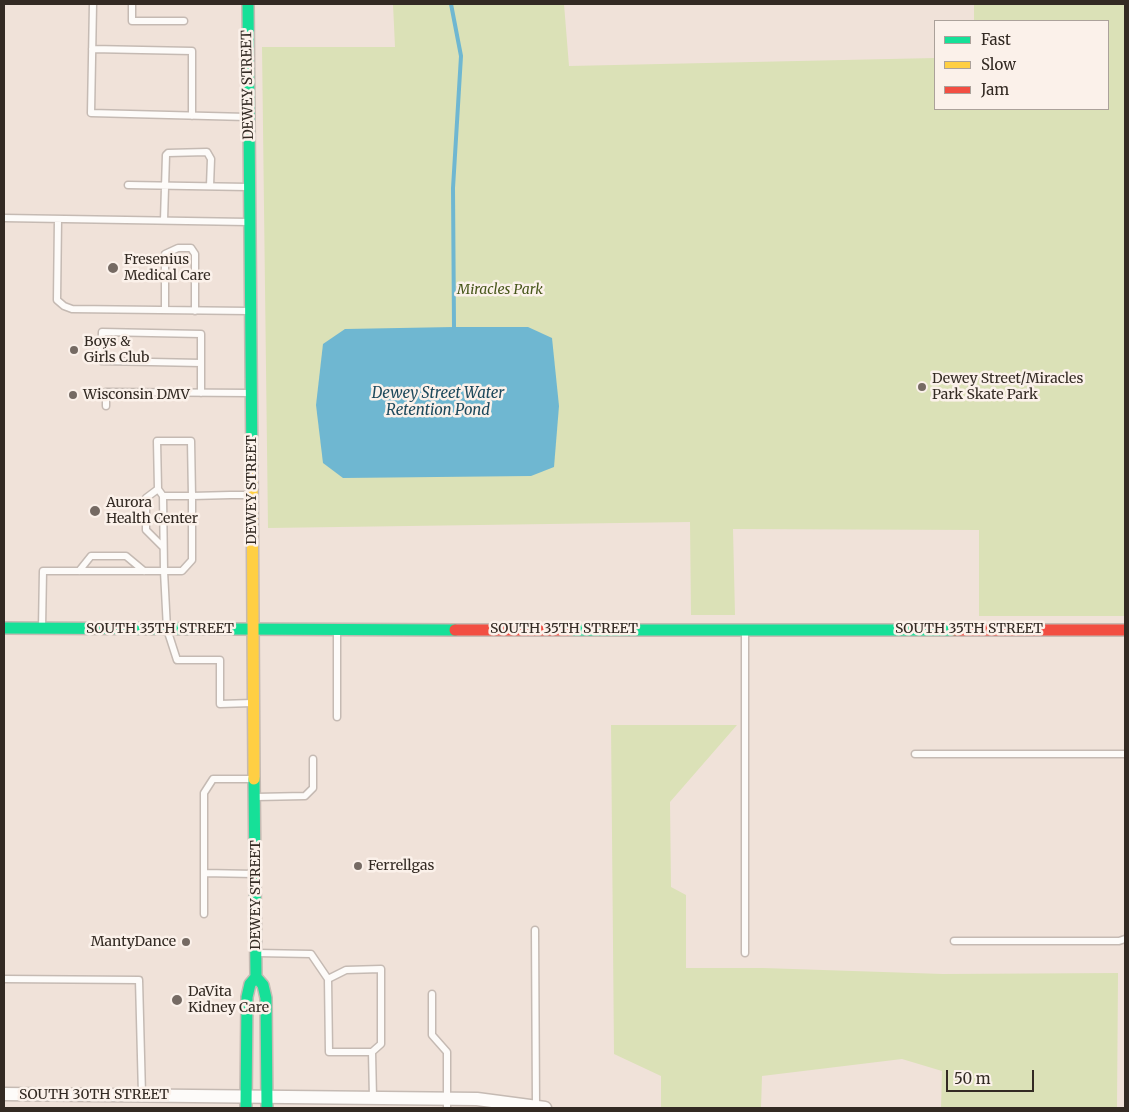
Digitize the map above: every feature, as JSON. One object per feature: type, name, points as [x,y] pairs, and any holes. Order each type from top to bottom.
[{"type":"street","name":"DEWEY STREET","points":[[248,4],[256,977],[263,986],[266,998],[267,1102]]},
{"type":"street","name":"SOUTH 35TH STREET","points":[[4,628],[253,630],[1125,630]]},
{"type":"street","name":"DEWEY STREET","points":[[246,1102],[247,997],[250,984],[256,977]]},
{"type":"street","name":"SOUTH 30TH STREET","points":[[4,1094],[142,1095],[246,1102],[373,1098],[447,1103],[477,1099],[540,1107]]},
{"type":"lane","points":[[93,4],[91,114],[249,117]]},
{"type":"lane","points":[[132,4],[132,21],[184,22]]},
{"type":"lane","points":[[92,49],[192,51],[192,116]]},
{"type":"lane","points":[[164,220],[166,155],[171,152],[207,152],[211,159],[210,186]]},
{"type":"lane","points":[[128,184],[249,187]]},
{"type":"lane","points":[[4,218],[250,222]]},
{"type":"lane","points":[[58,219],[57,300],[72,309],[250,311]]},
{"type":"lane","points":[[165,310],[165,254],[178,248],[191,248],[195,254],[195,311]]},
{"type":"lane","points":[[201,363],[101,361],[102,332],[201,334],[201,363],[201,393]]},
{"type":"lane","points":[[106,406],[106,392],[251,393]]},
{"type":"lane","points":[[42,629],[42,571],[164,571],[182,571],[192,560],[191,441],[157,441],[158,489],[163,496],[163,547],[164,571],[167,629],[177,660],[220,660],[220,704],[254,703]]},
{"type":"lane","points":[[158,489],[146,498],[146,530],[163,547]]},
{"type":"lane","points":[[163,496],[253,495]]},
{"type":"lane","points":[[79,571],[90,556],[126,556],[144,571]]},
{"type":"lane","points":[[744,953],[746,629]]},
{"type":"lane","points":[[337,630],[337,717]]},
{"type":"lane","points":[[915,754],[1125,754]]},
{"type":"lane","points":[[255,797],[305,796],[313,788],[313,758]]},
{"type":"lane","points":[[204,914],[204,794],[213,779],[254,779]]},
{"type":"lane","points":[[204,873],[256,874]]},
{"type":"lane","points":[[535,930],[540,1107]]},
{"type":"lane","points":[[954,941],[1119,941],[1125,939]]},
{"type":"lane","points":[[256,953],[311,954],[328,979],[329,1052],[372,1052],[381,1044],[381,969],[346,970],[328,979]]},
{"type":"lane","points":[[4,979],[139,980],[142,1095]]},
{"type":"lane","points":[[432,994],[432,1035],[446,1052],[447,1103]]},
{"type":"lane","points":[[372,1052],[373,1098]]},
{"type":"green space","name":"Miracles Park","points":[[393,4],[564,4],[569,66],[934,58],[934,110],[1109,110],[1109,20],[974,20],[974,4],[1125,4],[1125,616],[979,616],[979,530],[733,529],[735,615],[691,615],[690,522],[268,528],[262,47],[395,47]]},
{"type":"green space","points":[[611,725],[737,725],[670,802],[671,887],[686,895],[686,968],[763,968],[943,974],[1118,973],[1117,1108],[941,1108],[942,1071],[902,1059],[762,1076],[761,1108],[661,1108],[661,1076],[614,1054]]},
{"type":"water","name":"Dewey Street Water Retention Pond","points":[[528,327],[552,338],[559,406],[554,467],[531,476],[343,478],[323,463],[316,405],[323,344],[345,329]]},
{"type":"waterway","points":[[451,4],[461,56],[453,188],[454,327]]},
{"type":"traffic: fast","points":[[248,4],[252,468]]},
{"type":"traffic: fast","points":[[4,628],[455,630]]},
{"type":"traffic: fast","points":[[571,630],[954,630]]},
{"type":"traffic: fast","points":[[246,1108],[247,997],[250,984],[256,977],[254,779]]},
{"type":"traffic: fast","points":[[256,977],[263,985],[266,998],[267,1108]]},
{"type":"traffic: slow","points":[[252,468],[254,779]]},
{"type":"traffic: jam","points":[[455,630],[571,630]]},
{"type":"traffic: jam","points":[[954,630],[1125,630]]},
{"type":"place","name":"Fresenius Medical Care","points":[[113,268]]},
{"type":"place","name":"Boys & Girls Club","points":[[74,350]]},
{"type":"place","name":"Dewey Street/Miracles Park Skate Park","points":[[922,387]]},
{"type":"place","name":"Wisconsin DMV","points":[[73,395]]},
{"type":"place","name":"Aurora Health Center","points":[[95,511]]},
{"type":"place","name":"Ferrellgas","points":[[358,866]]},
{"type":"place","name":"MantyDance","points":[[186,942]]},
{"type":"place","name":"DaVita Kidney Care","points":[[177,1000]]}]
